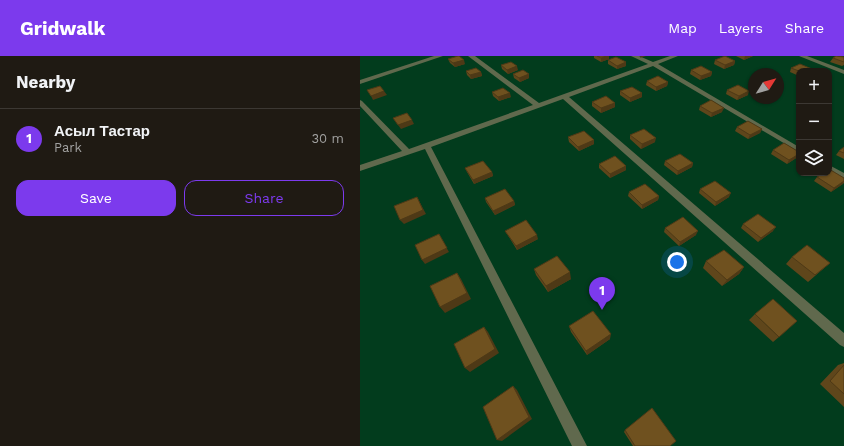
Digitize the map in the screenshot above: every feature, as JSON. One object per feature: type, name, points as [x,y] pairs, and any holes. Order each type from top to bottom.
[{"type":"street","points":[[360,82],[440,56]]},
{"type":"street","points":[[471,56],[539,106]]},
{"type":"street","points":[[634,56],[653,64],[796,148]]},
{"type":"street","points":[[360,168],[565,97],[675,56]]},
{"type":"street","points":[[802,56],[815,58],[844,72]]},
{"type":"street","points":[[565,97],[844,341]]},
{"type":"street","points":[[360,102],[407,152]]},
{"type":"street","points":[[426,146],[580,446]]},
{"type":"street","points":[[832,170],[844,176]]},
{"type":"green space","points":[[360,56],[844,56],[844,446],[360,446]]},
{"type":"building","points":[[459,56],[464,60],[453,63],[448,59]]},
{"type":"building","points":[[725,56],[735,61],[725,65],[715,60]]},
{"type":"building","points":[[836,56],[844,57],[844,62],[833,58]]},
{"type":"building","points":[[616,57],[626,62],[617,66],[608,60]]},
{"type":"building","points":[[511,62],[517,66],[507,70],[501,65]]},
{"type":"building","points":[[800,64],[810,68],[796,68],[796,70],[791,68]]},
{"type":"building","points":[[701,66],[712,72],[701,76],[691,70]]},
{"type":"building","points":[[476,68],[481,72],[470,75],[466,71]]},
{"type":"building","points":[[523,70],[529,74],[519,78],[513,74]]},
{"type":"building","points":[[658,76],[668,82],[656,87],[647,81]]},
{"type":"building","points":[[738,85],[748,92],[739,96],[727,90]]},
{"type":"building","points":[[380,86],[384,91],[371,96],[367,90]]},
{"type":"building","points":[[632,87],[642,93],[630,98],[620,91]]},
{"type":"building","points":[[503,88],[510,93],[498,97],[492,92]]},
{"type":"building","points":[[606,96],[615,103],[601,108],[592,102]]},
{"type":"building","points":[[711,100],[724,108],[712,113],[700,106]]},
{"type":"building","points":[[407,113],[412,120],[398,125],[393,118]]},
{"type":"building","points":[[748,121],[762,129],[750,135],[737,127]]},
{"type":"building","points":[[644,129],[656,138],[642,144],[630,135]]},
{"type":"building","points":[[584,131],[594,140],[578,147],[568,137]]},
{"type":"building","points":[[784,143],[796,150],[796,156],[789,160],[773,150]]},
{"type":"building","points":[[844,147],[844,153],[839,151]]},
{"type":"building","points":[[680,154],[693,163],[678,171],[665,161]]},
{"type":"building","points":[[615,156],[626,166],[610,174],[599,164]]},
{"type":"building","points":[[483,161],[492,172],[473,180],[465,168]]},
{"type":"building","points":[[832,171],[844,178],[844,181],[834,188],[817,177],[832,176]]},
{"type":"building","points":[[715,181],[731,193],[716,202],[700,189]]},
{"type":"building","points":[[645,184],[659,196],[642,205],[629,192]]},
{"type":"building","points":[[505,189],[514,201],[493,211],[485,198]]},
{"type":"building","points":[[417,197],[423,210],[400,220],[394,206]]},
{"type":"building","points":[[758,214],[776,227],[761,238],[743,224]]},
{"type":"building","points":[[683,217],[698,231],[680,242],[665,228]]},
{"type":"building","points":[[526,220],[537,235],[516,246],[505,231]]},
{"type":"building","points":[[439,234],[447,248],[422,260],[415,245]]},
{"type":"building","points":[[807,245],[830,263],[815,275],[792,257]]},
{"type":"building","points":[[724,250],[744,267],[727,280],[706,261]]},
{"type":"building","points":[[557,256],[570,272],[546,286],[534,269]]},
{"type":"building","points":[[457,273],[467,293],[440,307],[430,286]]},
{"type":"building","points":[[773,299],[797,321],[779,337],[755,314]]},
{"type":"building","points":[[593,311],[611,334],[586,351],[569,326]]},
{"type":"building","points":[[484,327],[495,349],[465,368],[454,344]]},
{"type":"building","points":[[844,365],[844,394],[830,381]]},
{"type":"building","points":[[513,386],[529,417],[497,440],[483,407]]},
{"type":"building","points":[[652,408],[676,441],[670,446],[635,446],[625,430]]},
{"type":"place","name":"Асыл Тастар","points":[[602,310]]}]
